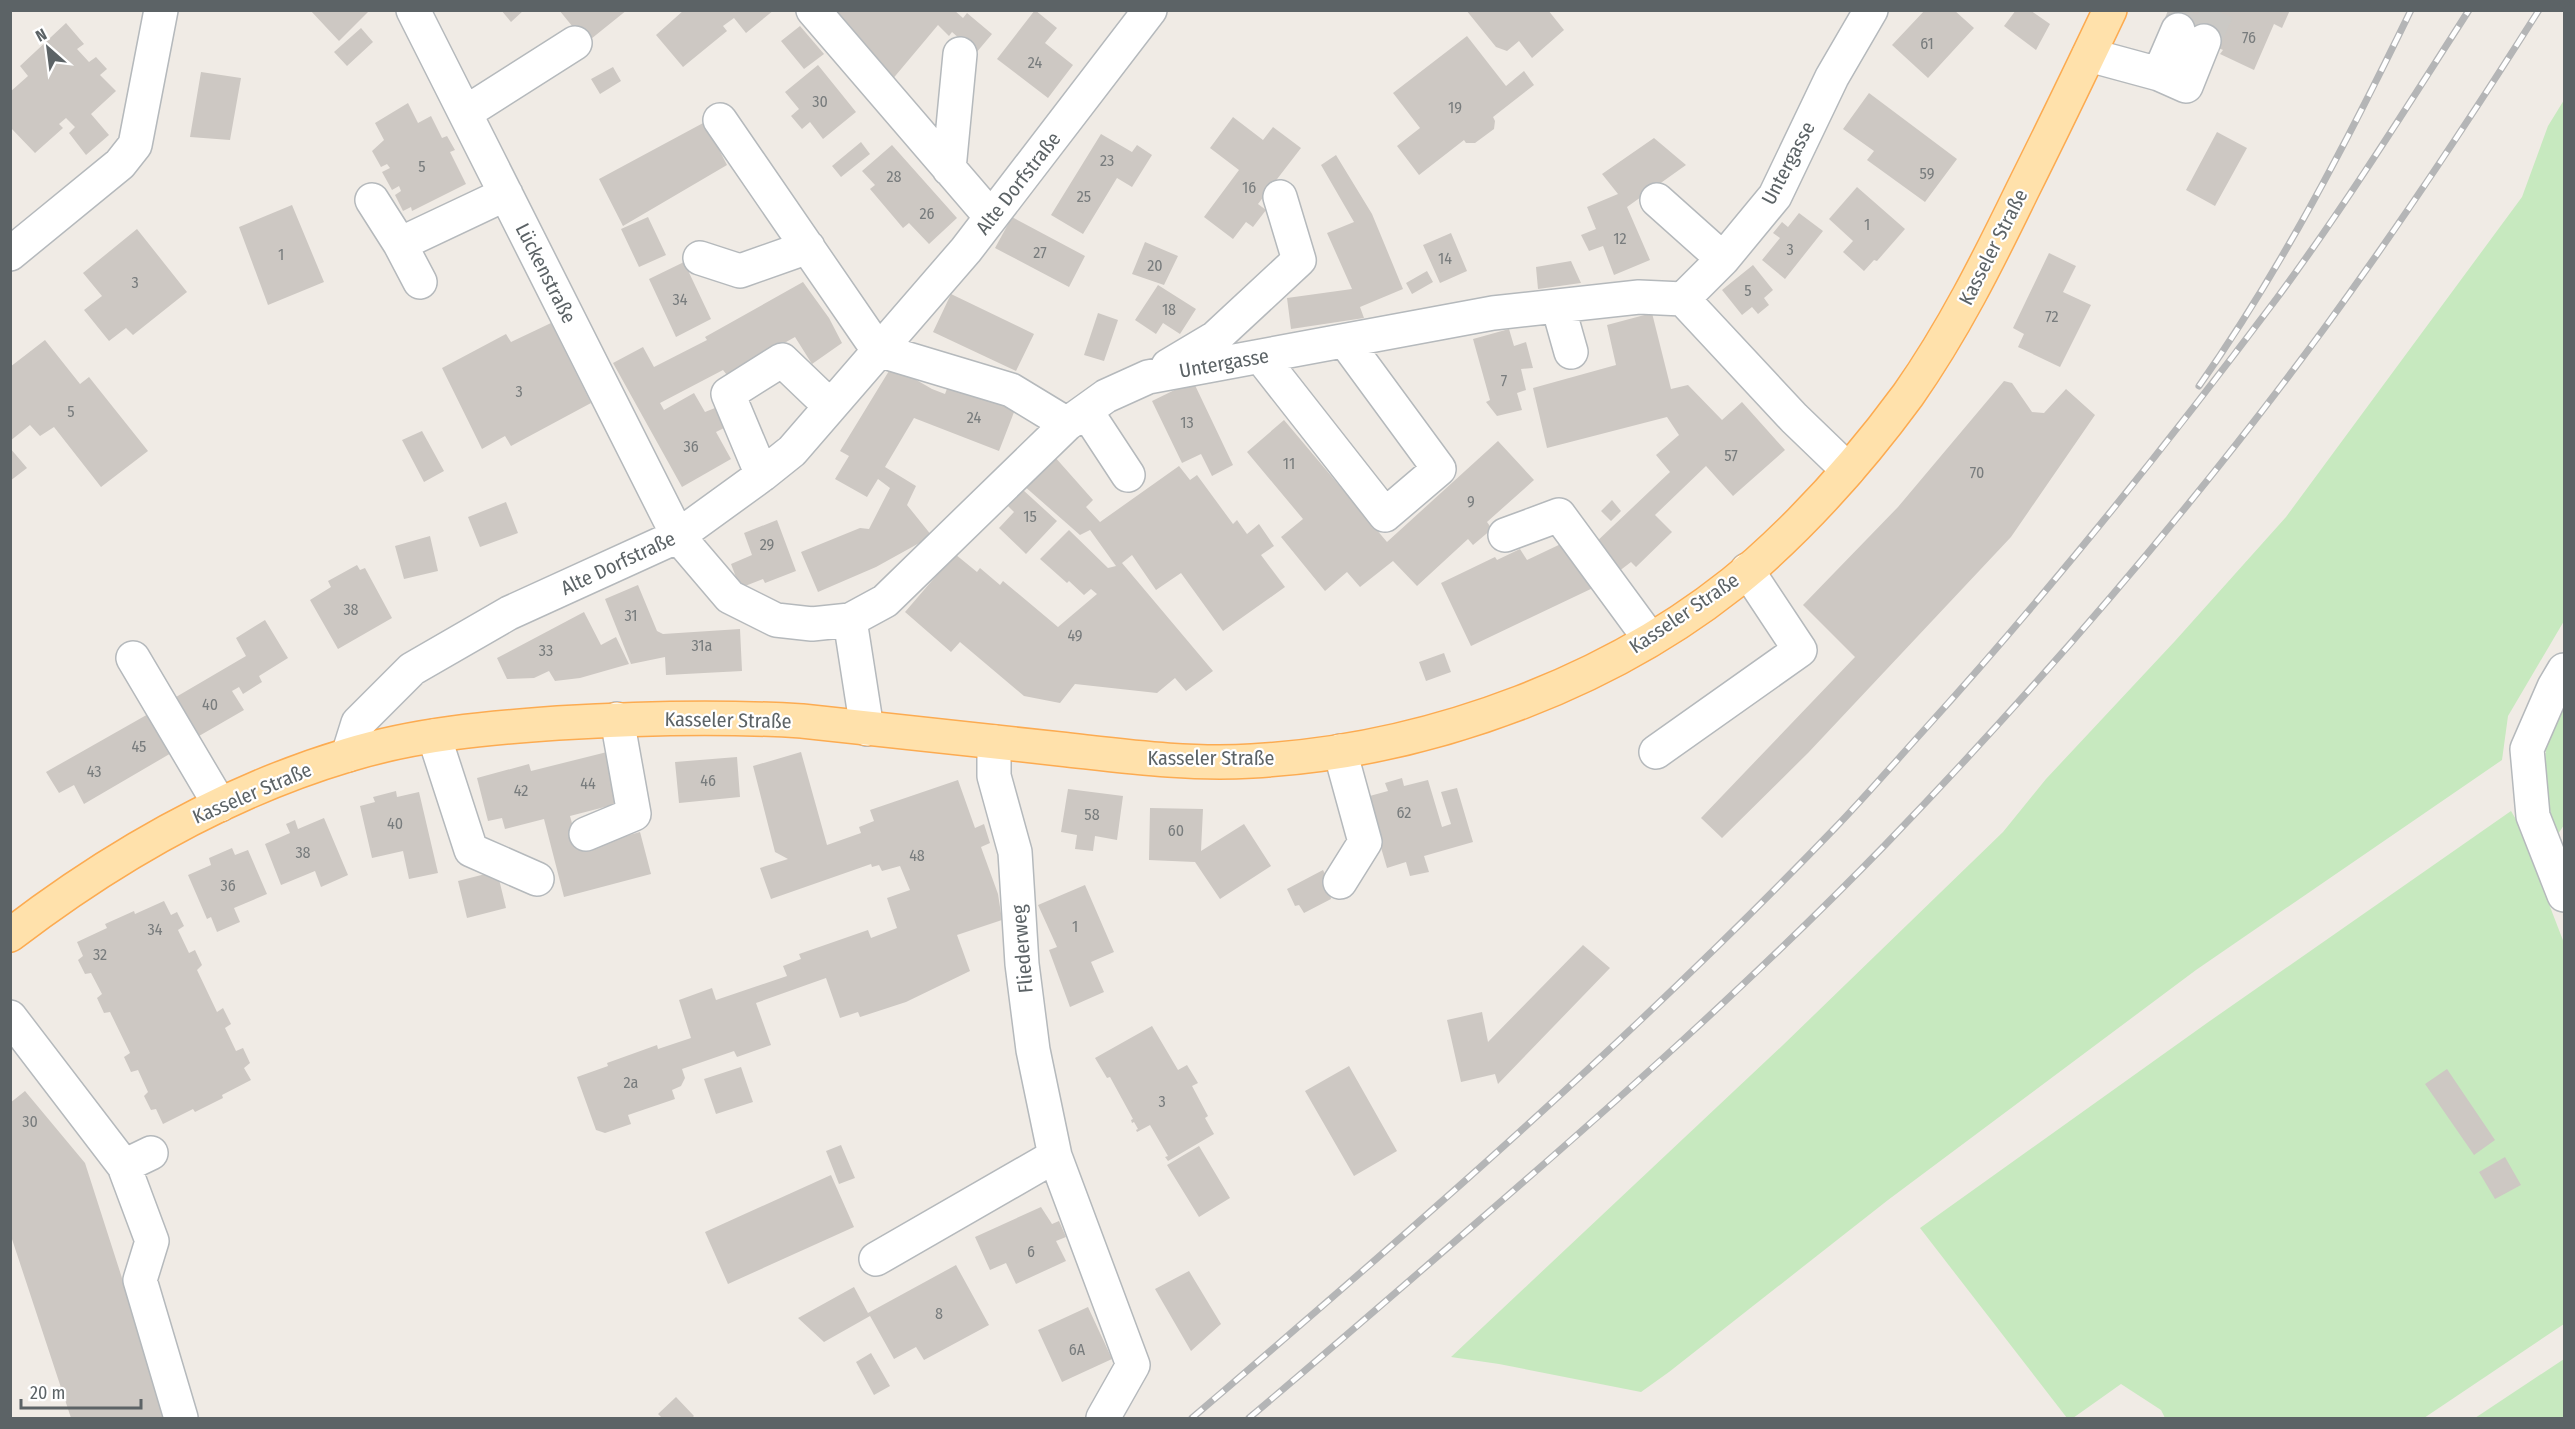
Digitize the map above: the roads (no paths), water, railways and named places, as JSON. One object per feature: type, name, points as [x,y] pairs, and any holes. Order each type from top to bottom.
[{"type":"main road","name":"Kasseler Straße","points":[[10,935],[56,900],[120,859],[159,835],[219,805],[268,783],[348,755],[434,736],[520,726],[617,719],[745,718],[1179,761],[1250,762],[1340,751],[1430,733],[1488,714],[1603,665],[1668,628],[1748,570],[1807,515],[1848,470],[1908,395],[1981,276],[2110,10]]},
{"type":"street","points":[[10,254],[120,164],[135,145],[160,10]]},
{"type":"street","name":"Lückenstraße","points":[[413,10],[506,194],[628,458],[678,536]]},
{"type":"street","points":[[813,10],[991,217]]},
{"type":"street","name":"Alte Dorfstraße","points":[[348,755],[358,723],[412,669],[509,613],[678,536],[792,451],[829,405],[966,250],[1150,10]]},
{"type":"street","name":"Untergasse","points":[[678,536],[730,597],[776,620],[812,624],[850,620],[885,601],[1076,417],[1106,396],[1148,377],[1493,314],[1639,297],[1683,299],[1723,259],[1775,196],[1832,77],[1871,10]]},
{"type":"street","points":[[2089,55],[2159,74],[2191,36]]},
{"type":"street","points":[[465,113],[575,43]]},
{"type":"street","points":[[949,169],[960,54]]},
{"type":"street","points":[[720,120],[878,350],[1011,390],[1076,417],[1128,474]]},
{"type":"street","points":[[400,244],[506,194]]},
{"type":"street","points":[[1148,377],[1215,338],[1299,260],[1280,197]]},
{"type":"street","points":[[372,200],[400,244],[420,282]]},
{"type":"street","points":[[1657,200],[1723,259]]},
{"type":"street","points":[[700,258],[740,271],[808,247]]},
{"type":"street","points":[[1683,299],[1794,417],[1848,470]]},
{"type":"street","points":[[1558,306],[1571,352]]},
{"type":"street","points":[[1261,357],[1385,514],[1439,469],[1346,340]]},
{"type":"street","points":[[762,475],[728,394],[782,360],[829,405]]},
{"type":"street","points":[[1505,535],[1559,515],[1650,639]]},
{"type":"street","points":[[1656,752],[1800,650],[1748,570]]},
{"type":"street","points":[[850,620],[867,729]]},
{"type":"street","points":[[133,658],[219,805]]},
{"type":"street","points":[[2565,670],[2554,687],[2527,749],[2533,816],[2565,895]]},
{"type":"street","points":[[586,834],[634,814],[617,719]]},
{"type":"street","points":[[434,736],[471,850],[537,879]]},
{"type":"street","name":"Fliederweg","points":[[994,742],[994,776],[1015,852],[1022,964],[1033,1050],[1055,1156],[1133,1365],[1103,1419]]},
{"type":"street","points":[[1340,751],[1365,842],[1340,882]]},
{"type":"street","points":[[15,1030],[138,1159],[152,1242],[140,1280],[181,1419]]},
{"type":"street","points":[[876,1259],[1055,1156]]},
{"type":"tunnel","points":[[2178,30],[2186,10]]},
{"type":"tunnel","points":[[2204,41],[2218,10]]},
{"type":"railway","points":[[2199,386],[2286,249],[2338,155],[2411,10]]},
{"type":"railway","points":[[1192,1418],[1439,1204],[1601,1057],[1758,906],[1869,791],[2062,571],[2235,353],[2327,228],[2469,10]]},
{"type":"railway","points":[[1249,1418],[1528,1178],[1736,991],[1837,894],[2001,721],[2113,594],[2221,464],[2323,330],[2407,212],[2539,10]]}]
